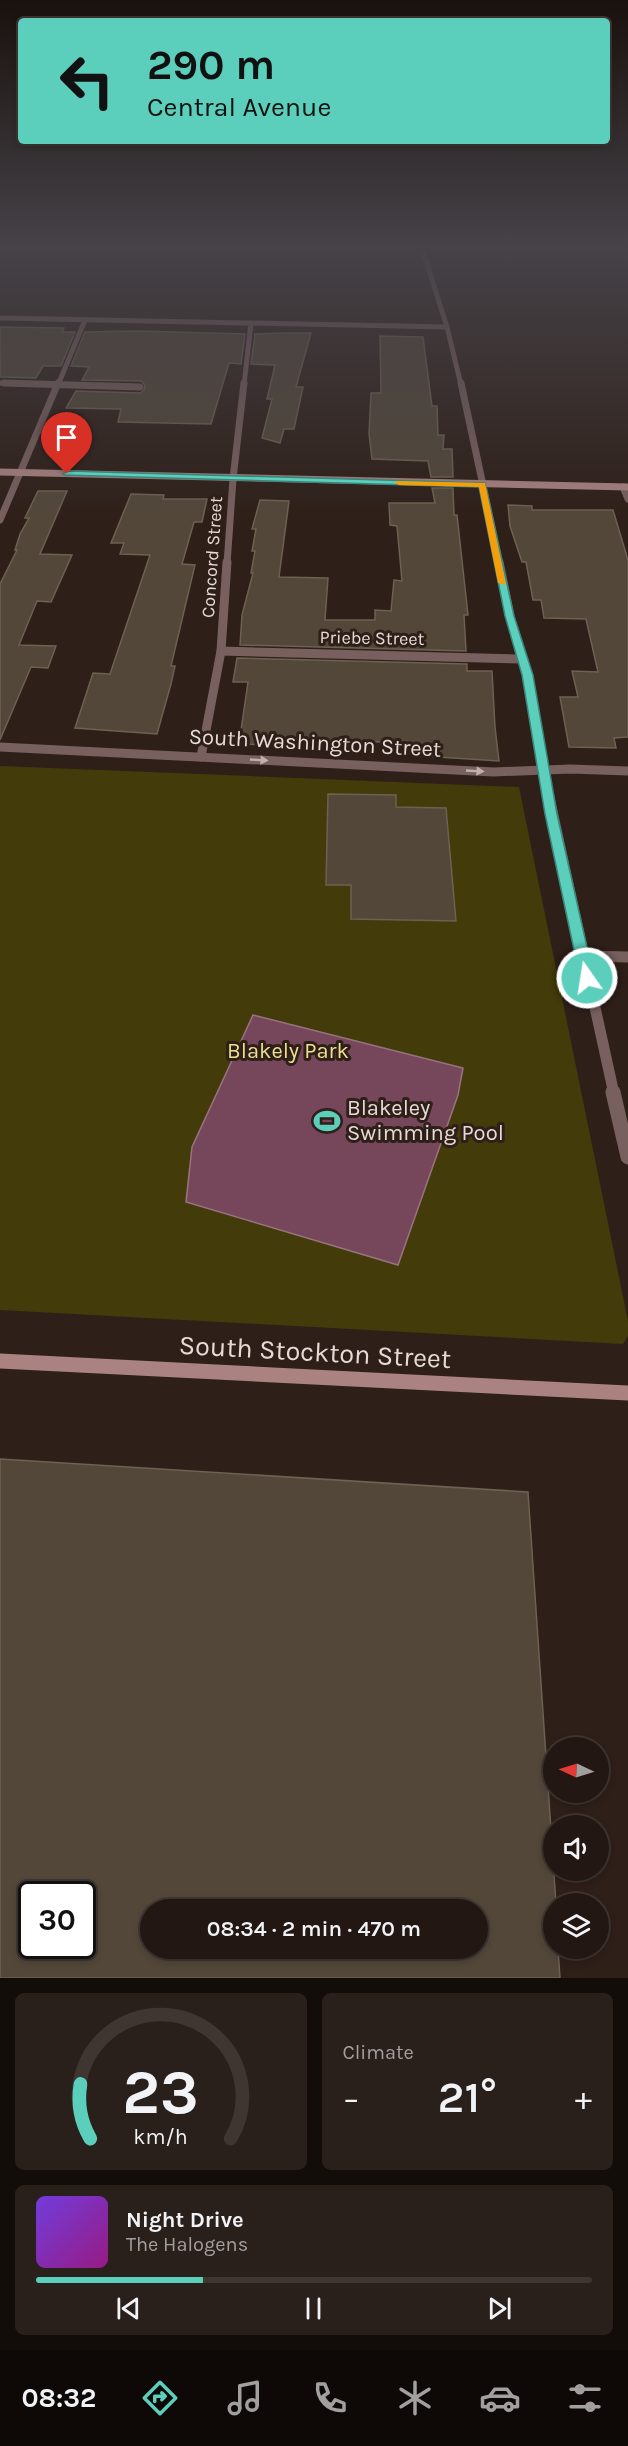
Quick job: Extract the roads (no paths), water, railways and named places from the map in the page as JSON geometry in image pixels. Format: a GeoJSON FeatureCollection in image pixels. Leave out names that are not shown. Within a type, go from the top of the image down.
{"type":"FeatureCollection","features":[{"type":"Feature","properties":{"kind":"street"},"geometry":{"type":"LineString","coordinates":[[0,519],[78,337]]}},
{"type":"Feature","properties":{"kind":"street","name":"Concord Street"},"geometry":{"type":"LineString","coordinates":[[201,757],[221,651],[233,479],[249,337]]}},
{"type":"Feature","properties":{"kind":"street"},"geometry":{"type":"LineString","coordinates":[[450,337],[476,446],[510,616],[528,675],[543,771],[628,1157]]}},
{"type":"Feature","properties":{"kind":"street"},"geometry":{"type":"LineString","coordinates":[[0,383],[140,387]]}},
{"type":"Feature","properties":{"kind":"street"},"geometry":{"type":"LineString","coordinates":[[0,472],[626,487],[628,499]]}},
{"type":"Feature","properties":{"kind":"street","name":"Priebe Street"},"geometry":{"type":"LineString","coordinates":[[221,651],[522,659]]}},
{"type":"Feature","properties":{"kind":"street","name":"South Washington Street"},"geometry":{"type":"LineString","coordinates":[[0,747],[494,772],[570,769],[628,771]]}},
{"type":"Feature","properties":{"kind":"street"},"geometry":{"type":"LineString","coordinates":[[582,956],[628,957]]}},
{"type":"Feature","properties":{"kind":"street","name":"South Stockton Street"},"geometry":{"type":"LineString","coordinates":[[0,1361],[628,1393]]}},
{"type":"Feature","properties":{"kind":"place","name":"Blakeley Swimming Pool"},"geometry":{"type":"Point","coordinates":[327,1121]}},
{"type":"Feature","properties":{"kind":"park label","name":"Blakely Park"},"geometry":{"type":"Point","coordinates":[288,1051]}}]}
